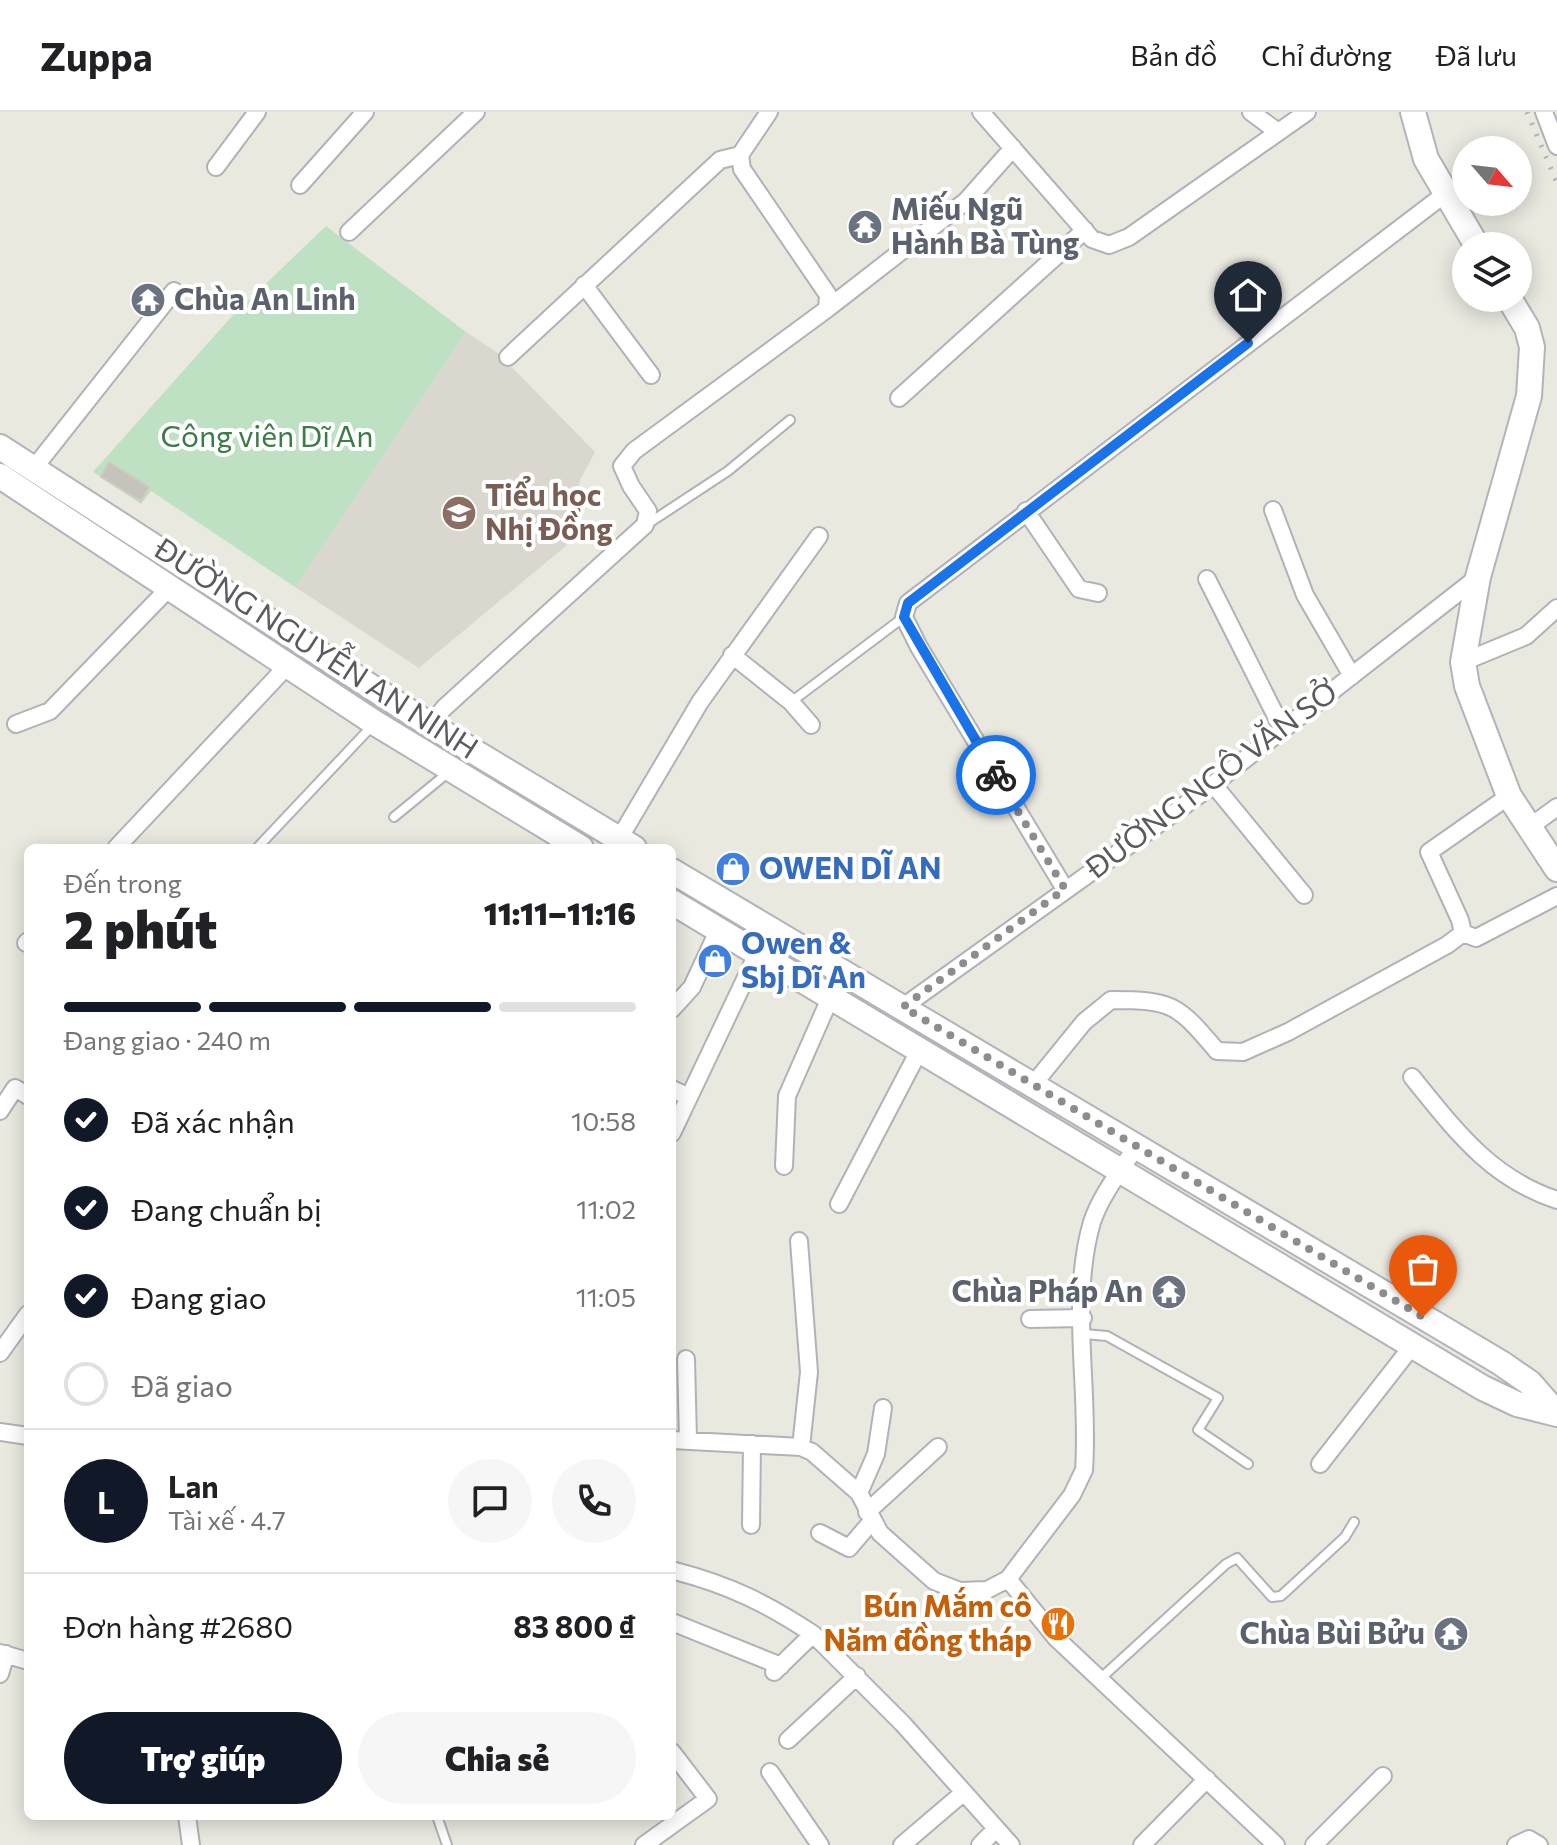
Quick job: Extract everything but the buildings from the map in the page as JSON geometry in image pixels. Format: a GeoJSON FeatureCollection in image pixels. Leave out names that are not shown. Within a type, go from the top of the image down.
{"type":"FeatureCollection","features":[{"type":"Feature","properties":{"kind":"main road"},"geometry":{"type":"LineString","coordinates":[[1413,112],[1415,130],[1445,194],[1468,232]]}},
{"type":"Feature","properties":{"kind":"main road"},"geometry":{"type":"LineString","coordinates":[[1517,312],[1527,328],[1533,369],[1529,396],[1478,577],[1463,662],[1467,686],[1509,796],[1557,869]]}},
{"type":"Feature","properties":{"kind":"main road","name":"ĐƯỜNG NGUYỄN AN NINH"},"geometry":{"type":"LineString","coordinates":[[0,447],[430,725],[626,844]]}},
{"type":"Feature","properties":{"kind":"main road"},"geometry":{"type":"LineString","coordinates":[[9,483],[34,468]]}},
{"type":"Feature","properties":{"kind":"main road","name":"ĐƯỜNG NGUYỄN AN NINH"},"geometry":{"type":"LineString","coordinates":[[9,483],[171,586],[375,723],[574,844]]}},
{"type":"Feature","properties":{"kind":"main road"},"geometry":{"type":"LineString","coordinates":[[415,748],[430,725]]}},
{"type":"Feature","properties":{"kind":"main road"},"geometry":{"type":"LineString","coordinates":[[676,873],[1501,1363],[1530,1383],[1556,1414]]}},
{"type":"Feature","properties":{"kind":"main road"},"geometry":{"type":"LineString","coordinates":[[676,904],[1503,1399],[1556,1414]]}},
{"type":"Feature","properties":{"kind":"main road"},"geometry":{"type":"LineString","coordinates":[[1556,1414],[1557,1394]]}},
{"type":"Feature","properties":{"kind":"street"},"geometry":{"type":"LineString","coordinates":[[216,167],[257,112]]}},
{"type":"Feature","properties":{"kind":"street"},"geometry":{"type":"LineString","coordinates":[[300,185],[365,112]]}},
{"type":"Feature","properties":{"kind":"street"},"geometry":{"type":"LineString","coordinates":[[349,232],[476,112]]}},
{"type":"Feature","properties":{"kind":"street"},"geometry":{"type":"LineString","coordinates":[[508,357],[720,160],[740,155],[769,112]]}},
{"type":"Feature","properties":{"kind":"street"},"geometry":{"type":"LineString","coordinates":[[981,112],[1092,239],[1109,245],[1129,237],[1307,112]]}},
{"type":"Feature","properties":{"kind":"street"},"geometry":{"type":"LineString","coordinates":[[1251,112],[1278,132]]}},
{"type":"Feature","properties":{"kind":"street"},"geometry":{"type":"LineString","coordinates":[[1544,112],[1557,146]]}},
{"type":"Feature","properties":{"kind":"street"},"geometry":{"type":"LineString","coordinates":[[430,725],[444,708],[645,525],[648,511],[622,466],[634,451],[827,309],[966,201],[1013,148]]}},
{"type":"Feature","properties":{"kind":"street"},"geometry":{"type":"LineString","coordinates":[[740,155],[742,169],[828,295],[827,309]]}},
{"type":"Feature","properties":{"kind":"street"},"geometry":{"type":"LineString","coordinates":[[1065,889],[927,661],[904,617],[908,603],[1445,194]]}},
{"type":"Feature","properties":{"kind":"street"},"geometry":{"type":"LineString","coordinates":[[899,398],[1085,230]]}},
{"type":"Feature","properties":{"kind":"street"},"geometry":{"type":"LineString","coordinates":[[584,285],[651,375]]}},
{"type":"Feature","properties":{"kind":"street"},"geometry":{"type":"LineString","coordinates":[[34,468],[174,291]]}},
{"type":"Feature","properties":{"kind":"street"},"geometry":{"type":"LineString","coordinates":[[1273,510],[1305,595],[1352,676]]}},
{"type":"Feature","properties":{"kind":"street"},"geometry":{"type":"LineString","coordinates":[[1026,511],[1079,589],[1098,593]]}},
{"type":"Feature","properties":{"kind":"street"},"geometry":{"type":"LineString","coordinates":[[626,844],[732,655],[819,536]]}},
{"type":"Feature","properties":{"kind":"street","name":"ĐƯỜNG NGÔ VĂN SỞ"},"geometry":{"type":"LineString","coordinates":[[903,1007],[1213,784],[1478,577]]}},
{"type":"Feature","properties":{"kind":"street"},"geometry":{"type":"LineString","coordinates":[[1207,579],[1283,730]]}},
{"type":"Feature","properties":{"kind":"street"},"geometry":{"type":"LineString","coordinates":[[16,724],[50,711],[171,586]]}},
{"type":"Feature","properties":{"kind":"street"},"geometry":{"type":"LineString","coordinates":[[1463,662],[1526,636],[1557,608]]}},
{"type":"Feature","properties":{"kind":"street"},"geometry":{"type":"LineString","coordinates":[[732,655],[791,702],[811,725]]}},
{"type":"Feature","properties":{"kind":"street"},"geometry":{"type":"LineString","coordinates":[[120,844],[289,664]]}},
{"type":"Feature","properties":{"kind":"street"},"geometry":{"type":"LineString","coordinates":[[1213,784],[1304,895]]}},
{"type":"Feature","properties":{"kind":"street"},"geometry":{"type":"LineString","coordinates":[[1463,933],[1429,852],[1509,796]]}},
{"type":"Feature","properties":{"kind":"street"},"geometry":{"type":"LineString","coordinates":[[1531,826],[1557,807]]}},
{"type":"Feature","properties":{"kind":"street"},"geometry":{"type":"LineString","coordinates":[[1463,933],[1476,938],[1557,896]]}},
{"type":"Feature","properties":{"kind":"street"},"geometry":{"type":"LineString","coordinates":[[676,1005],[692,987],[719,929]]}},
{"type":"Feature","properties":{"kind":"street"},"geometry":{"type":"LineString","coordinates":[[676,1125],[769,929]]}},
{"type":"Feature","properties":{"kind":"street"},"geometry":{"type":"LineString","coordinates":[[1032,1086],[1084,1022],[1111,1000],[1155,1000],[1183,1011],[1217,1051],[1243,1052],[1301,1025],[1463,933]]}},
{"type":"Feature","properties":{"kind":"street"},"geometry":{"type":"LineString","coordinates":[[784,1166],[787,1096],[831,996]]}},
{"type":"Feature","properties":{"kind":"street"},"geometry":{"type":"LineString","coordinates":[[839,1204],[920,1049]]}},
{"type":"Feature","properties":{"kind":"street"},"geometry":{"type":"LineString","coordinates":[[1412,1077],[1471,1150],[1534,1193],[1557,1200]]}},
{"type":"Feature","properties":{"kind":"street"},"geometry":{"type":"LineString","coordinates":[[0,1111],[24,1088]]}},
{"type":"Feature","properties":{"kind":"street"},"geometry":{"type":"LineString","coordinates":[[676,1091],[689,1097]]}},
{"type":"Feature","properties":{"kind":"street"},"geometry":{"type":"LineString","coordinates":[[686,1359],[680,1440],[801,1447],[812,1452],[859,1493],[880,1533],[934,1581],[960,1591],[987,1590],[1008,1579],[1072,1495],[1084,1470],[1083,1286],[1092,1222],[1136,1147]]}},
{"type":"Feature","properties":{"kind":"street"},"geometry":{"type":"LineString","coordinates":[[799,1241],[809,1372],[801,1447]]}},
{"type":"Feature","properties":{"kind":"street"},"geometry":{"type":"LineString","coordinates":[[1030,1319],[1083,1326]]}},
{"type":"Feature","properties":{"kind":"street"},"geometry":{"type":"LineString","coordinates":[[0,1353],[24,1320]]}},
{"type":"Feature","properties":{"kind":"street"},"geometry":{"type":"LineString","coordinates":[[1320,1464],[1413,1345]]}},
{"type":"Feature","properties":{"kind":"street"},"geometry":{"type":"LineString","coordinates":[[859,1493],[876,1454],[883,1408]]}},
{"type":"Feature","properties":{"kind":"street"},"geometry":{"type":"LineString","coordinates":[[0,1432],[24,1435]]}},
{"type":"Feature","properties":{"kind":"street"},"geometry":{"type":"LineString","coordinates":[[751,1525],[752,1444]]}},
{"type":"Feature","properties":{"kind":"street"},"geometry":{"type":"LineString","coordinates":[[820,1533],[849,1548],[869,1516],[938,1447]]}},
{"type":"Feature","properties":{"kind":"street"},"geometry":{"type":"LineString","coordinates":[[676,1571],[723,1583],[770,1605],[813,1634],[857,1676],[1011,1845]]}},
{"type":"Feature","properties":{"kind":"street"},"geometry":{"type":"LineString","coordinates":[[1008,1579],[1056,1638],[1276,1845]]}},
{"type":"Feature","properties":{"kind":"street"},"geometry":{"type":"LineString","coordinates":[[676,1624],[777,1669],[813,1634]]}},
{"type":"Feature","properties":{"kind":"street"},"geometry":{"type":"LineString","coordinates":[[0,1674],[3,1654],[24,1660]]}},
{"type":"Feature","properties":{"kind":"street"},"geometry":{"type":"LineString","coordinates":[[788,1740],[857,1676]]}},
{"type":"Feature","properties":{"kind":"street"},"geometry":{"type":"LineString","coordinates":[[644,1845],[708,1799],[676,1757]]}},
{"type":"Feature","properties":{"kind":"street"},"geometry":{"type":"LineString","coordinates":[[770,1772],[820,1845]]}},
{"type":"Feature","properties":{"kind":"street"},"geometry":{"type":"LineString","coordinates":[[1314,1845],[1383,1776]]}},
{"type":"Feature","properties":{"kind":"street"},"geometry":{"type":"LineString","coordinates":[[1142,1845],[1207,1779]]}},
{"type":"Feature","properties":{"kind":"street"},"geometry":{"type":"LineString","coordinates":[[902,1845],[963,1793]]}},
{"type":"Feature","properties":{"kind":"street"},"geometry":{"type":"LineString","coordinates":[[188,1820],[191,1845]]}},
{"type":"Feature","properties":{"kind":"street"},"geometry":{"type":"LineString","coordinates":[[980,1845],[995,1830]]}},
{"type":"Feature","properties":{"kind":"street"},"geometry":{"type":"LineString","coordinates":[[1516,1845],[1529,1839],[1539,1845]]}},
{"type":"Feature","properties":{"kind":"lane"},"geometry":{"type":"LineString","coordinates":[[645,525],[728,471],[790,420]]}},
{"type":"Feature","properties":{"kind":"lane"},"geometry":{"type":"LineString","coordinates":[[791,702],[904,617]]}},
{"type":"Feature","properties":{"kind":"lane"},"geometry":{"type":"LineString","coordinates":[[261,844],[375,723]]}},
{"type":"Feature","properties":{"kind":"lane"},"geometry":{"type":"LineString","coordinates":[[394,817],[451,770]]}},
{"type":"Feature","properties":{"kind":"lane"},"geometry":{"type":"LineString","coordinates":[[1083,1326],[1107,1336],[1218,1398],[1198,1430],[1248,1464]]}},
{"type":"Feature","properties":{"kind":"lane"},"geometry":{"type":"LineString","coordinates":[[1100,1680],[1226,1564],[1237,1558],[1272,1597],[1281,1596],[1345,1537],[1354,1522]]}},
{"type":"Feature","properties":{"kind":"lane"},"geometry":{"type":"LineString","coordinates":[[438,1820],[447,1845]]}},
{"type":"Feature","properties":{"kind":"shaded area","name":"Tiểu học Nhị Đồng"},"geometry":{"type":"Polygon","coordinates":[[[466,332],[498,353],[595,452],[580,480],[567,545],[419,668],[295,587],[466,332]]]}},
{"type":"Feature","properties":{"kind":"green space","name":"Công viên Dĩ An"},"geometry":{"type":"Polygon","coordinates":[[[326,226],[466,332],[295,587],[151,491],[141,504],[93,472],[233,315],[326,226]]]}},
{"type":"Feature","properties":{"kind":"railway"},"geometry":{"type":"LineString","coordinates":[[1527,112],[1557,183]]}},
{"type":"Feature","properties":{"kind":"way so far"},"geometry":{"type":"LineString","coordinates":[[996,775],[1065,889],[903,1007],[1423,1317]]}},
{"type":"Feature","properties":{"kind":"place","name":"Miếu Ngũ Hành Bà Tùng"},"geometry":{"type":"Point","coordinates":[865,227]}},
{"type":"Feature","properties":{"kind":"place","name":"Chùa An Linh"},"geometry":{"type":"Point","coordinates":[148,300]}},
{"type":"Feature","properties":{"kind":"place","name":"Tiểu học Nhị Đồng"},"geometry":{"type":"Point","coordinates":[459,513]}},
{"type":"Feature","properties":{"kind":"place","name":"OWEN DĨ AN"},"geometry":{"type":"Point","coordinates":[733,869]}},
{"type":"Feature","properties":{"kind":"place","name":"Owen & Sbj Dĩ An"},"geometry":{"type":"Point","coordinates":[715,961]}},
{"type":"Feature","properties":{"kind":"place","name":"Chùa Pháp An"},"geometry":{"type":"Point","coordinates":[1169,1292]}},
{"type":"Feature","properties":{"kind":"place","name":"Bún Mắm cô Năm đồng tháp"},"geometry":{"type":"Point","coordinates":[1058,1624]}},
{"type":"Feature","properties":{"kind":"place","name":"Chùa Bùi Bửu"},"geometry":{"type":"Point","coordinates":[1451,1634]}},
{"type":"Feature","properties":{"kind":"route"},"geometry":{"type":"LineString","coordinates":[[996,775],[919,647],[904,617],[908,603],[1248,343]]}}]}
